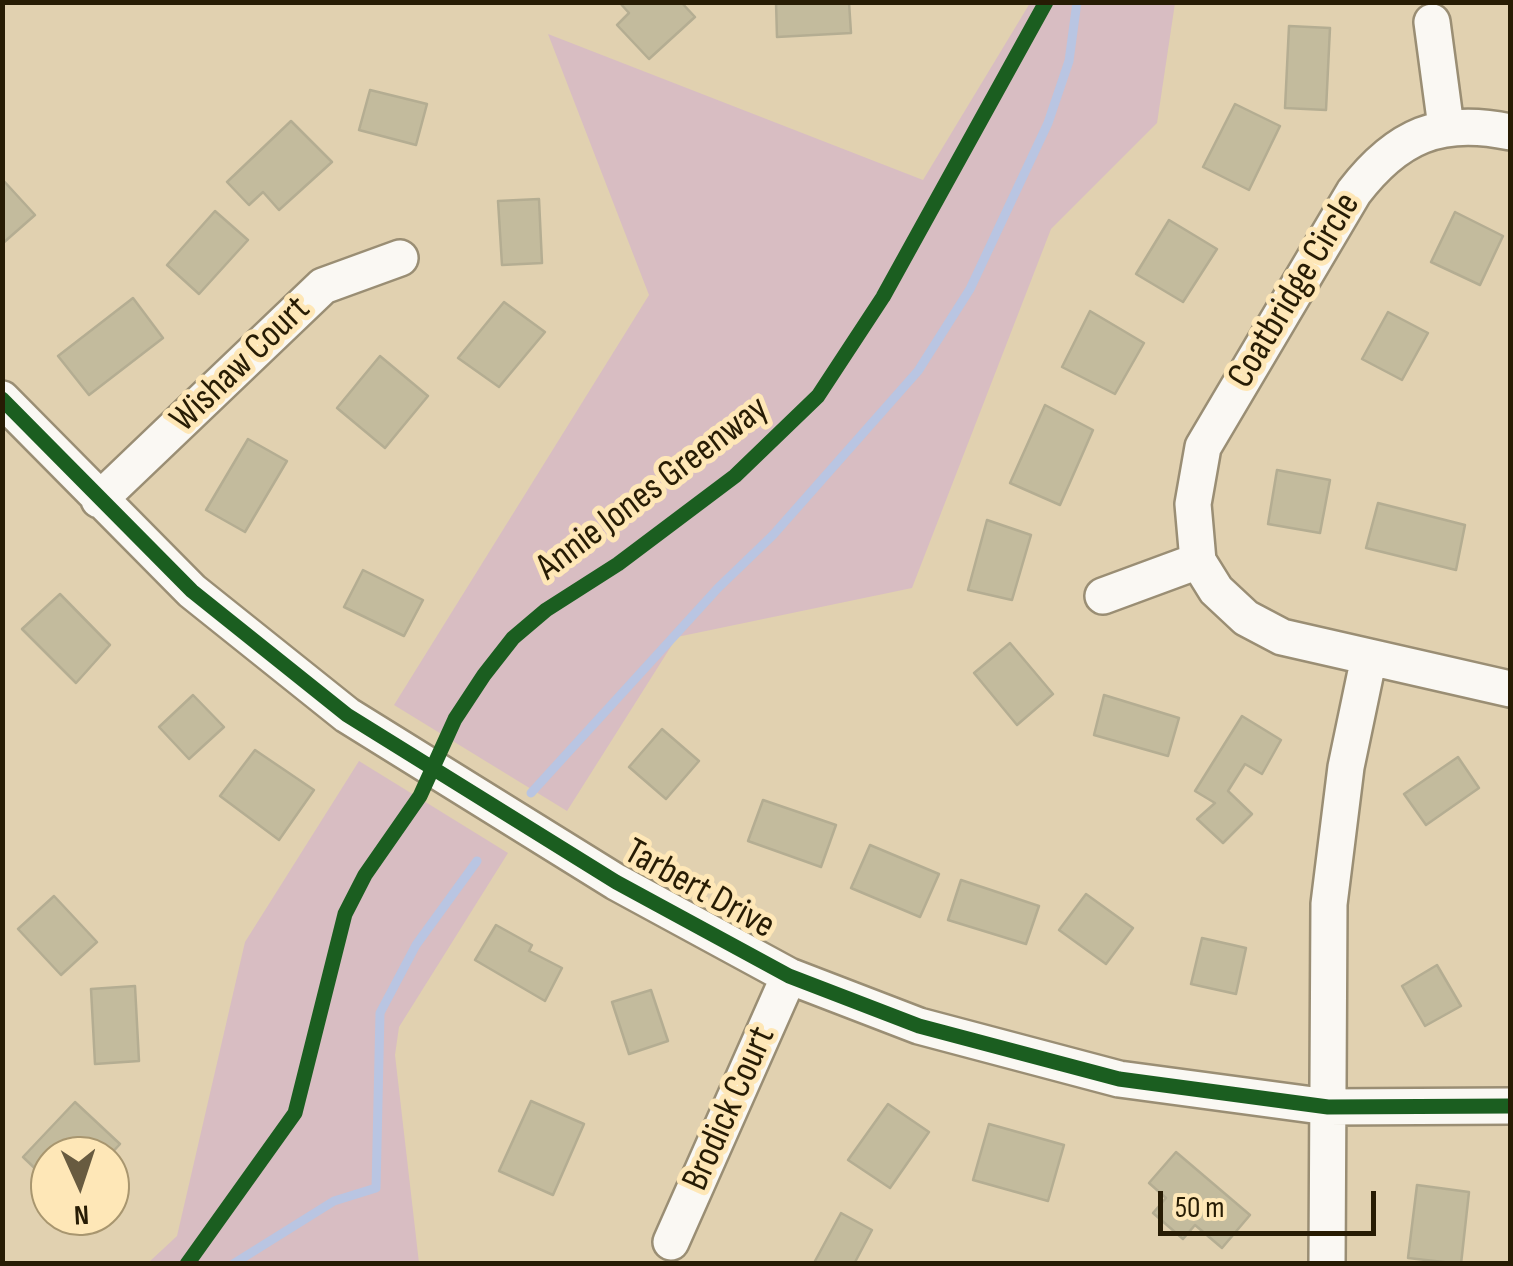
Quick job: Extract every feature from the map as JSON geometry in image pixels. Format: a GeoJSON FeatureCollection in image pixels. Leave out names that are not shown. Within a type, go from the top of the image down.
{"type":"FeatureCollection","features":[{"type":"Feature","properties":{"kind":"street"},"geometry":{"type":"LineString","coordinates":[[1432,22],[1446,127]]}},
{"type":"Feature","properties":{"kind":"street","name":"Coatbridge Circle"},"geometry":{"type":"LineString","coordinates":[[1198,561],[1193,504],[1203,448],[1354,192],[1377,162],[1405,142],[1446,127],[1510,132]]}},
{"type":"Feature","properties":{"kind":"street","name":"Wishaw Court"},"geometry":{"type":"LineString","coordinates":[[99,500],[323,286],[400,258]]}},
{"type":"Feature","properties":{"kind":"street","name":"Tarbert Drive"},"geometry":{"type":"LineString","coordinates":[[2,399],[192,590],[346,714],[616,882],[789,976],[919,1026],[1042,1061],[1195,1093],[1328,1108],[1510,1106]]}},
{"type":"Feature","properties":{"kind":"street"},"geometry":{"type":"LineString","coordinates":[[1103,596],[1198,561],[1216,590],[1246,618],[1282,636],[1510,689]]}},
{"type":"Feature","properties":{"kind":"street"},"geometry":{"type":"LineString","coordinates":[[1327,1264],[1329,904],[1346,767],[1369,657]]}},
{"type":"Feature","properties":{"kind":"street","name":"Brodick Court"},"geometry":{"type":"LineString","coordinates":[[671,1242],[789,976]]}},
{"type":"Feature","properties":{"kind":"shaded area"},"geometry":{"type":"Polygon","coordinates":[[[1030,3],[1175,3],[1157,123],[1051,229],[912,588],[677,637],[567,811],[394,705],[649,295],[548,34],[923,180],[1030,3]]]}},
{"type":"Feature","properties":{"kind":"shaded area"},"geometry":{"type":"Polygon","coordinates":[[[359,761],[508,853],[399,1027],[395,1055],[419,1263],[148,1263],[177,1236],[245,942],[359,761]]]}},
{"type":"Feature","properties":{"kind":"building"},"geometry":{"type":"Polygon","coordinates":[[[619,2],[681,2],[695,17],[649,59],[617,25],[629,13],[619,2]]]}},
{"type":"Feature","properties":{"kind":"building"},"geometry":{"type":"Polygon","coordinates":[[[776,2],[849,2],[851,33],[777,37],[776,2]]]}},
{"type":"Feature","properties":{"kind":"building"},"geometry":{"type":"Polygon","coordinates":[[[1289,26],[1330,28],[1326,110],[1285,108],[1289,26]]]}},
{"type":"Feature","properties":{"kind":"building"},"geometry":{"type":"Polygon","coordinates":[[[370,90],[427,104],[416,145],[359,130],[370,90]]]}},
{"type":"Feature","properties":{"kind":"building"},"geometry":{"type":"Polygon","coordinates":[[[1235,104],[1280,126],[1249,190],[1203,167],[1235,104]]]}},
{"type":"Feature","properties":{"kind":"building"},"geometry":{"type":"Polygon","coordinates":[[[291,121],[332,162],[279,210],[263,192],[249,205],[227,182],[291,121]]]}},
{"type":"Feature","properties":{"kind":"building"},"geometry":{"type":"Polygon","coordinates":[[[2,179],[35,215],[2,244],[2,179]]]}},
{"type":"Feature","properties":{"kind":"building"},"geometry":{"type":"Polygon","coordinates":[[[539,199],[542,263],[502,265],[498,201],[539,199]]]}},
{"type":"Feature","properties":{"kind":"building"},"geometry":{"type":"Polygon","coordinates":[[[215,211],[248,240],[199,294],[167,265],[215,211]]]}},
{"type":"Feature","properties":{"kind":"building"},"geometry":{"type":"Polygon","coordinates":[[[1455,212],[1503,236],[1480,285],[1431,262],[1455,212]]]}},
{"type":"Feature","properties":{"kind":"building"},"geometry":{"type":"Polygon","coordinates":[[[1169,220],[1217,249],[1183,302],[1136,274],[1169,220]]]}},
{"type":"Feature","properties":{"kind":"building"},"geometry":{"type":"Polygon","coordinates":[[[133,298],[163,338],[89,395],[58,356],[133,298]]]}},
{"type":"Feature","properties":{"kind":"building"},"geometry":{"type":"Polygon","coordinates":[[[504,302],[545,332],[499,387],[458,358],[504,302]]]}},
{"type":"Feature","properties":{"kind":"building"},"geometry":{"type":"Polygon","coordinates":[[[1090,311],[1144,343],[1115,394],[1062,367],[1090,311]]]}},
{"type":"Feature","properties":{"kind":"building"},"geometry":{"type":"Polygon","coordinates":[[[1388,312],[1428,333],[1402,380],[1362,359],[1388,312]]]}},
{"type":"Feature","properties":{"kind":"building"},"geometry":{"type":"Polygon","coordinates":[[[380,356],[428,396],[385,448],[337,408],[380,356]]]}},
{"type":"Feature","properties":{"kind":"building"},"geometry":{"type":"Polygon","coordinates":[[[1045,405],[1093,430],[1060,505],[1010,483],[1045,405]]]}},
{"type":"Feature","properties":{"kind":"building"},"geometry":{"type":"Polygon","coordinates":[[[248,439],[287,461],[245,532],[206,510],[248,439]]]}},
{"type":"Feature","properties":{"kind":"building"},"geometry":{"type":"Polygon","coordinates":[[[1277,470],[1330,480],[1320,533],[1268,524],[1277,470]]]}},
{"type":"Feature","properties":{"kind":"building"},"geometry":{"type":"Polygon","coordinates":[[[1378,503],[1465,525],[1456,570],[1366,548],[1378,503]]]}},
{"type":"Feature","properties":{"kind":"building"},"geometry":{"type":"Polygon","coordinates":[[[987,520],[1031,535],[1012,600],[968,590],[987,520]]]}},
{"type":"Feature","properties":{"kind":"building"},"geometry":{"type":"Polygon","coordinates":[[[363,570],[423,600],[404,636],[344,607],[363,570]]]}},
{"type":"Feature","properties":{"kind":"building"},"geometry":{"type":"Polygon","coordinates":[[[60,594],[110,645],[76,683],[22,629],[60,594]]]}},
{"type":"Feature","properties":{"kind":"building"},"geometry":{"type":"Polygon","coordinates":[[[1010,643],[1053,694],[1017,725],[974,673],[1010,643]]]}},
{"type":"Feature","properties":{"kind":"building"},"geometry":{"type":"Polygon","coordinates":[[[193,695],[224,727],[189,759],[159,727],[193,695]]]}},
{"type":"Feature","properties":{"kind":"building"},"geometry":{"type":"Polygon","coordinates":[[[1104,695],[1179,718],[1168,756],[1094,735],[1104,695]]]}},
{"type":"Feature","properties":{"kind":"building"},"geometry":{"type":"Polygon","coordinates":[[[1242,716],[1281,740],[1262,774],[1245,764],[1228,791],[1252,814],[1223,843],[1197,819],[1215,803],[1195,791],[1242,716]]]}},
{"type":"Feature","properties":{"kind":"building"},"geometry":{"type":"Polygon","coordinates":[[[662,729],[699,761],[666,799],[629,767],[662,729]]]}},
{"type":"Feature","properties":{"kind":"building"},"geometry":{"type":"Polygon","coordinates":[[[255,750],[314,790],[279,840],[220,796],[255,750]]]}},
{"type":"Feature","properties":{"kind":"building"},"geometry":{"type":"Polygon","coordinates":[[[1458,757],[1479,788],[1426,825],[1404,794],[1458,757]]]}},
{"type":"Feature","properties":{"kind":"building"},"geometry":{"type":"Polygon","coordinates":[[[763,800],[836,825],[821,867],[748,841],[763,800]]]}},
{"type":"Feature","properties":{"kind":"building"},"geometry":{"type":"Polygon","coordinates":[[[870,845],[939,874],[920,917],[851,888],[870,845]]]}},
{"type":"Feature","properties":{"kind":"building"},"geometry":{"type":"Polygon","coordinates":[[[961,880],[1039,906],[1026,944],[948,920],[961,880]]]}},
{"type":"Feature","properties":{"kind":"building"},"geometry":{"type":"Polygon","coordinates":[[[1086,894],[1133,928],[1106,964],[1059,930],[1086,894]]]}},
{"type":"Feature","properties":{"kind":"building"},"geometry":{"type":"Polygon","coordinates":[[[54,896],[97,942],[61,975],[18,929],[54,896]]]}},
{"type":"Feature","properties":{"kind":"building"},"geometry":{"type":"Polygon","coordinates":[[[496,925],[532,945],[529,951],[562,968],[545,1001],[475,960],[496,925]]]}},
{"type":"Feature","properties":{"kind":"building"},"geometry":{"type":"Polygon","coordinates":[[[1202,938],[1246,948],[1236,994],[1191,984],[1202,938]]]}},
{"type":"Feature","properties":{"kind":"building"},"geometry":{"type":"Polygon","coordinates":[[[1437,965],[1461,1006],[1425,1026],[1402,986],[1437,965]]]}},
{"type":"Feature","properties":{"kind":"building"},"geometry":{"type":"Polygon","coordinates":[[[135,986],[139,1061],[95,1064],[91,989],[135,986]]]}},
{"type":"Feature","properties":{"kind":"building"},"geometry":{"type":"Polygon","coordinates":[[[651,990],[668,1041],[629,1054],[612,1002],[651,990]]]}},
{"type":"Feature","properties":{"kind":"building"},"geometry":{"type":"Polygon","coordinates":[[[531,1101],[584,1124],[553,1195],[499,1171],[531,1101]]]}},
{"type":"Feature","properties":{"kind":"building"},"geometry":{"type":"Polygon","coordinates":[[[75,1102],[111,1136],[43,1136],[75,1102]]]}},
{"type":"Feature","properties":{"kind":"building"},"geometry":{"type":"Polygon","coordinates":[[[888,1104],[929,1132],[890,1188],[848,1160],[888,1104]]]}},
{"type":"Feature","properties":{"kind":"building"},"geometry":{"type":"Polygon","coordinates":[[[989,1124],[1064,1145],[1048,1201],[973,1180],[989,1124]]]}},
{"type":"Feature","properties":{"kind":"building"},"geometry":{"type":"Polygon","coordinates":[[[1176,1152],[1250,1215],[1222,1248],[1195,1225],[1183,1239],[1153,1213],[1166,1198],[1149,1183],[1176,1152]]]}},
{"type":"Feature","properties":{"kind":"building"},"geometry":{"type":"Polygon","coordinates":[[[1417,1185],[1469,1192],[1461,1264],[1408,1258],[1417,1185]]]}},
{"type":"Feature","properties":{"kind":"building"},"geometry":{"type":"Polygon","coordinates":[[[841,1213],[872,1230],[854,1264],[820,1264],[815,1261],[841,1213]]]}},
{"type":"Feature","properties":{"kind":"waterway"},"geometry":{"type":"LineString","coordinates":[[531,793],[718,588],[773,535],[918,371],[970,289],[1048,123],[1069,61],[1077,2]]}},
{"type":"Feature","properties":{"kind":"waterway"},"geometry":{"type":"LineString","coordinates":[[233,1264],[334,1201],[376,1188],[380,1013],[416,945],[477,861]]}},
{"type":"Feature","properties":{"kind":"cycle path","name":"Annie Jones Greenway"},"geometry":{"type":"LineString","coordinates":[[187,1264],[295,1113],[345,914],[365,875],[420,796],[455,719],[484,675],[513,638],[546,610],[618,564],[735,476],[818,396],[883,297],[1046,2]]}},
{"type":"Feature","properties":{"kind":"cycle path"},"geometry":{"type":"LineString","coordinates":[[2,399],[192,591],[347,715],[616,882],[789,976],[919,1026],[1119,1079],[1328,1107],[1510,1106]]}}]}
